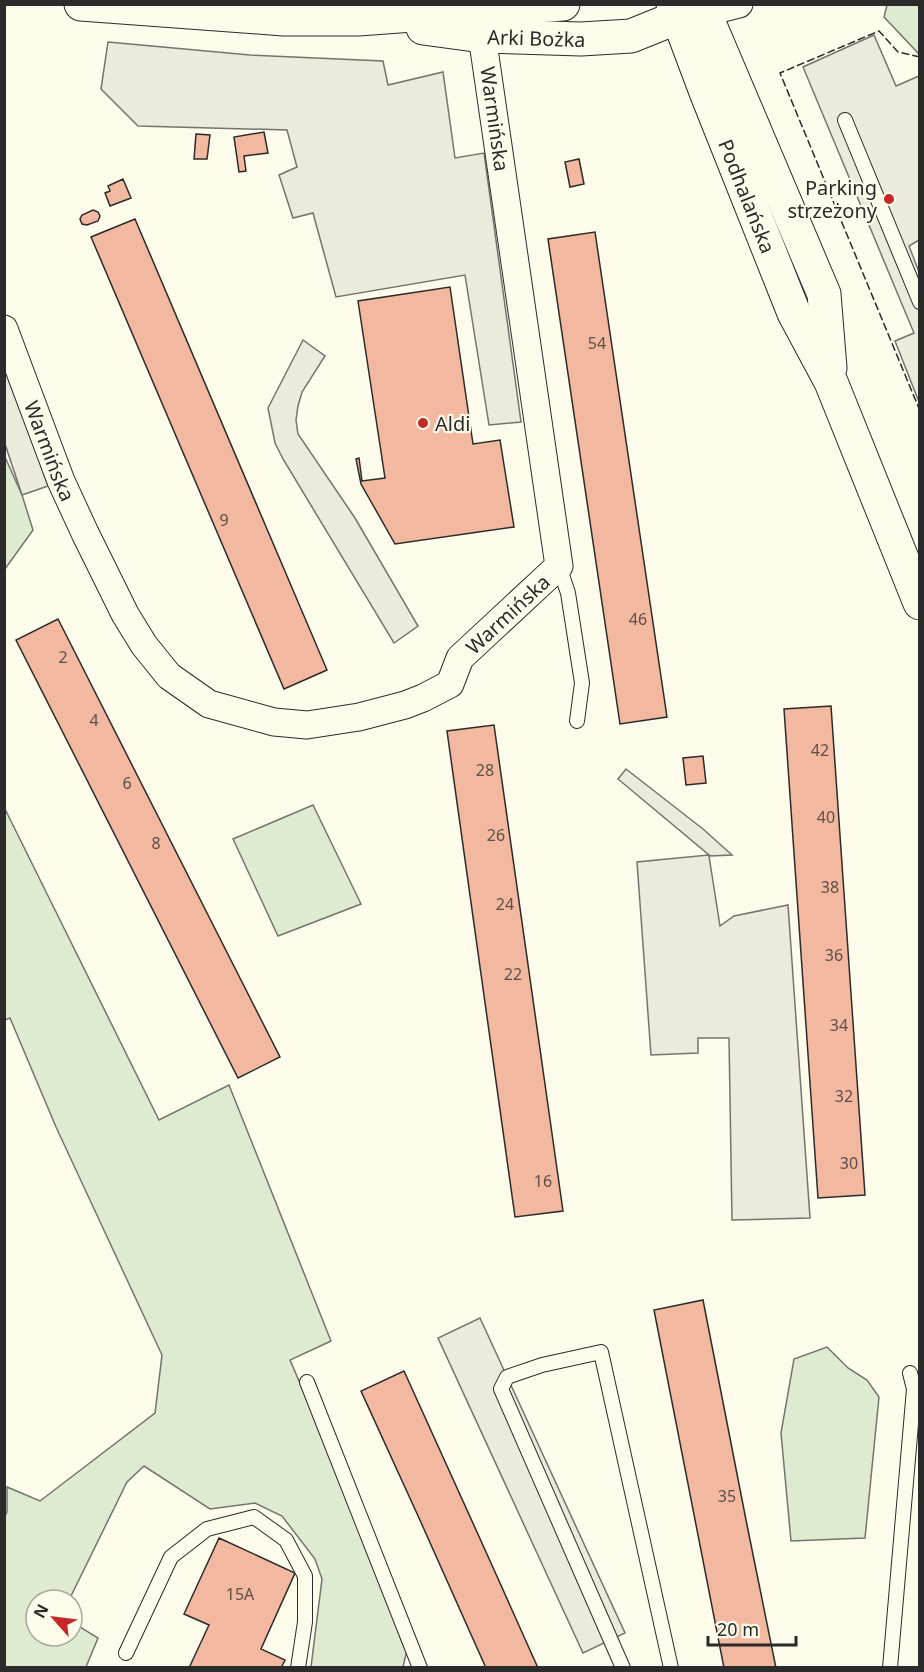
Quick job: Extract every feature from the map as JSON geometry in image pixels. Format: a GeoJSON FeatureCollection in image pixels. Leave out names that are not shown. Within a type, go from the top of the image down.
{"type":"FeatureCollection","features":[{"type":"Feature","properties":{"kind":"street","name":"Arki Bożka"},"geometry":{"type":"LineString","coordinates":[[81,4],[272,18],[475,23],[581,39],[631,36],[689,10]]}},
{"type":"Feature","properties":{"kind":"street","name":"Arki Bożka"},"geometry":{"type":"LineString","coordinates":[[475,23],[563,4]]}},
{"type":"Feature","properties":{"kind":"street"},"geometry":{"type":"LineString","coordinates":[[646,4],[689,10],[739,4]]}},
{"type":"Feature","properties":{"kind":"street","name":"Podhalańska"},"geometry":{"type":"LineString","coordinates":[[689,10],[824,294],[831,382],[920,603]]}},
{"type":"Feature","properties":{"kind":"street","name":"Warmińska"},"geometry":{"type":"LineString","coordinates":[[4,329],[61,481],[125,614],[144,645],[169,676],[209,704],[274,722],[307,725],[359,717],[423,698],[450,684],[460,658],[559,566],[475,23]]}},
{"type":"Feature","properties":{"kind":"lane"},"geometry":{"type":"LineString","coordinates":[[845,120],[920,302]]}},
{"type":"Feature","properties":{"kind":"lane"},"geometry":{"type":"LineString","coordinates":[[559,566],[568,593],[582,683],[577,721]]}},
{"type":"Feature","properties":{"kind":"lane"},"geometry":{"type":"LineString","coordinates":[[622,1668],[501,1389],[507,1377],[542,1365],[601,1352],[670,1668]]}},
{"type":"Feature","properties":{"kind":"lane"},"geometry":{"type":"LineString","coordinates":[[890,1668],[914,1389],[910,1374]]}},
{"type":"Feature","properties":{"kind":"lane"},"geometry":{"type":"LineString","coordinates":[[306,1382],[420,1668]]}},
{"type":"Feature","properties":{"kind":"lane"},"geometry":{"type":"LineString","coordinates":[[126,1653],[171,1557],[207,1529],[254,1517],[286,1540],[305,1576],[305,1622],[298,1668]]}},
{"type":"Feature","properties":{"kind":"green space"},"geometry":{"type":"Polygon","coordinates":[[[887,5],[919,5],[919,54],[884,17],[887,5]]]}},
{"type":"Feature","properties":{"kind":"green space"},"geometry":{"type":"Polygon","coordinates":[[[5,457],[22,495],[33,530],[5,569],[5,457]]]}},
{"type":"Feature","properties":{"kind":"green space"},"geometry":{"type":"Polygon","coordinates":[[[313,805],[361,904],[278,936],[233,839],[313,805]]]}},
{"type":"Feature","properties":{"kind":"green space"},"geometry":{"type":"Polygon","coordinates":[[[5,809],[159,1120],[229,1085],[331,1341],[290,1360],[410,1637],[403,1667],[311,1667],[322,1579],[315,1559],[282,1516],[255,1503],[210,1509],[144,1466],[127,1482],[75,1588],[24,1588],[24,1648],[84,1648],[84,1629],[98,1638],[86,1667],[5,1667],[4,1518],[7,1512],[7,1487],[40,1501],[155,1413],[162,1355],[56,1127],[10,1018],[5,1020],[5,809]]]}},
{"type":"Feature","properties":{"kind":"green space"},"geometry":{"type":"Polygon","coordinates":[[[827,1347],[848,1368],[867,1380],[879,1397],[865,1538],[791,1541],[781,1433],[794,1359],[827,1347]]]}},
{"type":"Feature","properties":{"kind":"shaded area","name":"Parking strzeżony"},"geometry":{"type":"Polygon","coordinates":[[[874,35],[896,86],[919,76],[919,240],[909,246],[919,272],[919,402],[895,341],[914,333],[803,67],[874,35]]]}},
{"type":"Feature","properties":{"kind":"shaded area"},"geometry":{"type":"Polygon","coordinates":[[[108,42],[250,55],[383,61],[388,85],[443,72],[455,158],[484,153],[521,422],[489,425],[465,275],[336,297],[313,213],[293,218],[279,175],[297,167],[287,130],[138,126],[101,89],[108,42]]]}},
{"type":"Feature","properties":{"kind":"shaded area"},"geometry":{"type":"Polygon","coordinates":[[[303,340],[325,356],[302,392],[296,420],[298,434],[355,518],[418,626],[394,643],[275,443],[268,408],[303,340]]]}},
{"type":"Feature","properties":{"kind":"shaded area"},"geometry":{"type":"Polygon","coordinates":[[[4,361],[48,486],[22,495],[5,444],[4,361]]]}},
{"type":"Feature","properties":{"kind":"shaded area"},"geometry":{"type":"Polygon","coordinates":[[[626,769],[703,829],[732,855],[709,856],[720,926],[734,916],[788,905],[810,1218],[732,1220],[729,1038],[698,1038],[698,1053],[651,1055],[637,862],[709,855],[618,779],[626,769]]]}},
{"type":"Feature","properties":{"kind":"shaded area"},"geometry":{"type":"Polygon","coordinates":[[[480,1318],[625,1633],[583,1653],[438,1338],[480,1318]]]}},
{"type":"Feature","properties":{"kind":"building"},"geometry":{"type":"Polygon","coordinates":[[[264,132],[268,153],[244,156],[246,171],[239,172],[234,137],[264,132]]]}},
{"type":"Feature","properties":{"kind":"building"},"geometry":{"type":"Polygon","coordinates":[[[196,134],[210,135],[207,159],[194,159],[196,134]]]}},
{"type":"Feature","properties":{"kind":"building"},"geometry":{"type":"Polygon","coordinates":[[[579,159],[584,184],[570,187],[565,162],[579,159]]]}},
{"type":"Feature","properties":{"kind":"building"},"geometry":{"type":"Polygon","coordinates":[[[123,179],[131,198],[110,206],[105,193],[110,191],[108,186],[123,179]]]}},
{"type":"Feature","properties":{"kind":"building"},"geometry":{"type":"Polygon","coordinates":[[[93,210],[100,216],[98,221],[87,225],[82,224],[80,219],[82,215],[93,210]]]}},
{"type":"Feature","properties":{"kind":"building"},"geometry":{"type":"Polygon","coordinates":[[[135,219],[327,670],[284,689],[91,237],[135,219]]]}},
{"type":"Feature","properties":{"kind":"building"},"geometry":{"type":"Polygon","coordinates":[[[595,232],[667,717],[620,724],[548,239],[595,232]]]}},
{"type":"Feature","properties":{"kind":"building","name":"Aldi"},"geometry":{"type":"Polygon","coordinates":[[[450,287],[473,444],[500,440],[514,527],[395,544],[361,484],[356,459],[359,458],[362,481],[385,478],[358,301],[450,287]]]}},
{"type":"Feature","properties":{"kind":"building"},"geometry":{"type":"Polygon","coordinates":[[[58,619],[280,1057],[238,1078],[16,640],[58,619]]]}},
{"type":"Feature","properties":{"kind":"building"},"geometry":{"type":"Polygon","coordinates":[[[831,706],[865,1195],[818,1198],[784,709],[831,706]]]}},
{"type":"Feature","properties":{"kind":"building"},"geometry":{"type":"Polygon","coordinates":[[[494,725],[563,1211],[515,1217],[447,731],[494,725]]]}},
{"type":"Feature","properties":{"kind":"building"},"geometry":{"type":"Polygon","coordinates":[[[703,756],[706,783],[686,785],[683,758],[703,756]]]}},
{"type":"Feature","properties":{"kind":"building"},"geometry":{"type":"Polygon","coordinates":[[[703,1300],[776,1668],[724,1668],[654,1310],[703,1300]]]}},
{"type":"Feature","properties":{"kind":"building"},"geometry":{"type":"Polygon","coordinates":[[[404,1371],[538,1668],[486,1668],[361,1391],[404,1371]]]}},
{"type":"Feature","properties":{"kind":"building"},"geometry":{"type":"Polygon","coordinates":[[[219,1538],[295,1573],[261,1649],[285,1660],[281,1668],[189,1668],[209,1625],[184,1614],[219,1538]]]}},
{"type":"Feature","properties":{"kind":"fence"},"geometry":{"type":"LineString","coordinates":[[920,57],[898,52],[879,31],[780,73],[920,411]]}},
{"type":"Feature","properties":{"kind":"place","name":"Parking strzeżony"},"geometry":{"type":"Point","coordinates":[889,199]}},
{"type":"Feature","properties":{"kind":"place","name":"Aldi"},"geometry":{"type":"Point","coordinates":[423,423]}}]}
